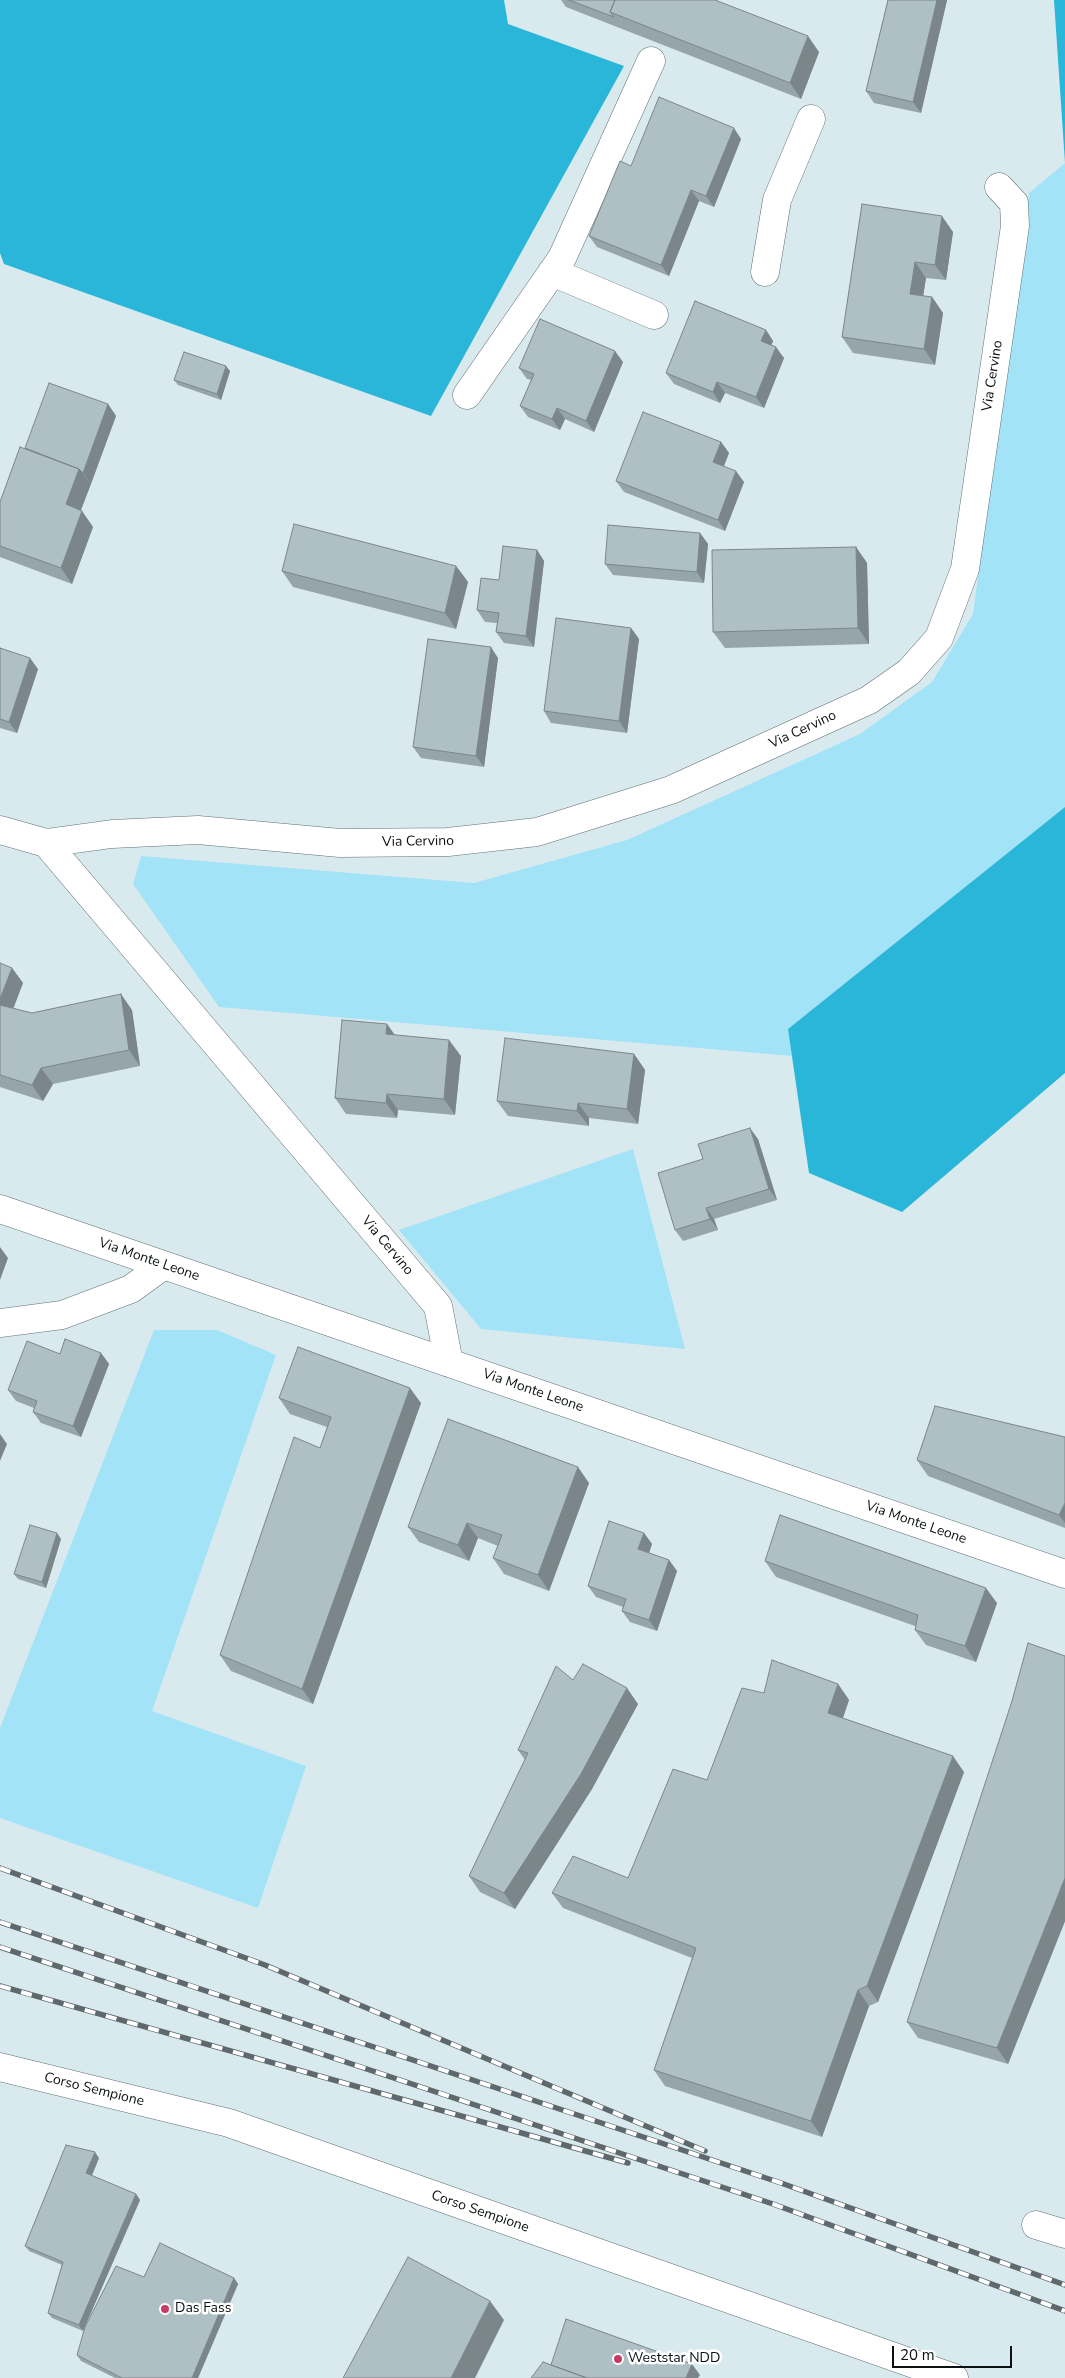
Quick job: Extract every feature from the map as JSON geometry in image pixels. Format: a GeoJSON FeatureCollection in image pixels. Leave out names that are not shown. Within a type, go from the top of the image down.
{"type":"FeatureCollection","features":[{"type":"Feature","properties":{"kind":"street"},"geometry":{"type":"LineString","coordinates":[[467,396],[562,258],[651,61]]}},
{"type":"Feature","properties":{"kind":"street"},"geometry":{"type":"LineString","coordinates":[[765,272],[777,200],[811,119]]}},
{"type":"Feature","properties":{"kind":"street","name":"Via Cervino"},"geometry":{"type":"LineString","coordinates":[[46,843],[112,834],[198,830],[340,843],[448,842],[537,832],[671,790],[869,700],[909,672],[939,638],[965,569],[1015,226],[1014,203],[999,187]]}},
{"type":"Feature","properties":{"kind":"street"},"geometry":{"type":"LineString","coordinates":[[552,272],[654,315]]}},
{"type":"Feature","properties":{"kind":"street"},"geometry":{"type":"LineString","coordinates":[[0,830],[46,843]]}},
{"type":"Feature","properties":{"kind":"street","name":"Via Cervino"},"geometry":{"type":"LineString","coordinates":[[46,843],[438,1306],[449,1363]]}},
{"type":"Feature","properties":{"kind":"street","name":"Via Monte Leone"},"geometry":{"type":"LineString","coordinates":[[0,1209],[1065,1574]]}},
{"type":"Feature","properties":{"kind":"street"},"geometry":{"type":"LineString","coordinates":[[0,1323],[62,1315],[131,1289],[164,1265]]}},
{"type":"Feature","properties":{"kind":"street","name":"Corso Sempione"},"geometry":{"type":"LineString","coordinates":[[0,2067],[229,2123],[954,2378]]}},
{"type":"Feature","properties":{"kind":"street"},"geometry":{"type":"LineString","coordinates":[[1036,2225],[1065,2234]]}},
{"type":"Feature","properties":{"kind":"shaded area"},"geometry":{"type":"Polygon","coordinates":[[[0,0],[504,0],[508,24],[624,66],[431,416],[4,264],[0,253],[0,0]]]}},
{"type":"Feature","properties":{"kind":"shaded area"},"geometry":{"type":"Polygon","coordinates":[[[1054,0],[1065,0],[1065,163],[1054,0]]]}},
{"type":"Feature","properties":{"kind":"shaded area"},"geometry":{"type":"Polygon","coordinates":[[[1065,163],[1065,807],[788,1029],[792,1056],[219,1007],[133,884],[141,856],[474,883],[627,840],[860,734],[932,682],[973,614],[1029,193],[1065,163]]]}},
{"type":"Feature","properties":{"kind":"shaded area"},"geometry":{"type":"Polygon","coordinates":[[[1065,807],[1065,1073],[902,1212],[809,1173],[788,1029],[1065,807]]]}},
{"type":"Feature","properties":{"kind":"shaded area"},"geometry":{"type":"Polygon","coordinates":[[[633,1149],[685,1349],[481,1329],[399,1230],[633,1149]]]}},
{"type":"Feature","properties":{"kind":"shaded area"},"geometry":{"type":"Polygon","coordinates":[[[154,1330],[217,1330],[276,1355],[152,1711],[306,1766],[258,1908],[0,1818],[0,1728],[154,1330]]]}},
{"type":"Feature","properties":{"kind":"building"},"geometry":{"type":"Polygon","coordinates":[[[569,0],[615,0],[610,12],[614,17],[569,0]]]}},
{"type":"Feature","properties":{"kind":"building"},"geometry":{"type":"Polygon","coordinates":[[[615,0],[715,0],[808,36],[790,83],[610,12],[615,0]]]}},
{"type":"Feature","properties":{"kind":"building"},"geometry":{"type":"Polygon","coordinates":[[[888,0],[937,0],[913,102],[866,91],[888,0]]]}},
{"type":"Feature","properties":{"kind":"building"},"geometry":{"type":"Polygon","coordinates":[[[659,97],[734,128],[706,196],[691,190],[661,265],[589,236],[620,161],[631,166],[659,97]]]}},
{"type":"Feature","properties":{"kind":"building"},"geometry":{"type":"Polygon","coordinates":[[[862,204],[942,216],[935,265],[915,262],[910,294],[932,297],[924,349],[842,337],[862,204]]]}},
{"type":"Feature","properties":{"kind":"building"},"geometry":{"type":"Polygon","coordinates":[[[695,301],[766,330],[761,341],[776,347],[756,397],[717,382],[713,392],[666,373],[695,301]]]}},
{"type":"Feature","properties":{"kind":"building"},"geometry":{"type":"Polygon","coordinates":[[[540,319],[615,351],[586,421],[557,408],[552,419],[520,406],[534,374],[519,368],[540,319]]]}},
{"type":"Feature","properties":{"kind":"building"},"geometry":{"type":"Polygon","coordinates":[[[184,352],[226,366],[217,394],[174,380],[184,352]]]}},
{"type":"Feature","properties":{"kind":"building"},"geometry":{"type":"Polygon","coordinates":[[[49,383],[108,404],[83,473],[79,469],[25,448],[49,383]]]}},
{"type":"Feature","properties":{"kind":"building"},"geometry":{"type":"Polygon","coordinates":[[[643,412],[721,442],[713,462],[736,471],[718,520],[616,481],[643,412]]]}},
{"type":"Feature","properties":{"kind":"building"},"geometry":{"type":"Polygon","coordinates":[[[20,447],[79,469],[66,504],[82,511],[61,568],[0,546],[0,502],[20,447]]]}},
{"type":"Feature","properties":{"kind":"building"},"geometry":{"type":"Polygon","coordinates":[[[294,524],[456,566],[445,613],[282,571],[294,524]]]}},
{"type":"Feature","properties":{"kind":"building"},"geometry":{"type":"Polygon","coordinates":[[[608,525],[700,533],[697,572],[605,564],[608,525]]]}},
{"type":"Feature","properties":{"kind":"building"},"geometry":{"type":"Polygon","coordinates":[[[503,546],[537,550],[526,636],[496,632],[499,613],[477,610],[481,578],[499,580],[503,546]]]}},
{"type":"Feature","properties":{"kind":"building"},"geometry":{"type":"Polygon","coordinates":[[[856,547],[858,628],[713,632],[712,550],[856,547]]]}},
{"type":"Feature","properties":{"kind":"building"},"geometry":{"type":"Polygon","coordinates":[[[556,618],[631,628],[619,721],[544,711],[556,618]]]}},
{"type":"Feature","properties":{"kind":"building"},"geometry":{"type":"Polygon","coordinates":[[[428,639],[491,647],[476,756],[413,747],[428,639]]]}},
{"type":"Feature","properties":{"kind":"building"},"geometry":{"type":"Polygon","coordinates":[[[0,648],[30,658],[9,722],[0,719],[0,648]]]}},
{"type":"Feature","properties":{"kind":"building"},"geometry":{"type":"Polygon","coordinates":[[[0,963],[12,968],[0,999],[0,963]]]}},
{"type":"Feature","properties":{"kind":"building"},"geometry":{"type":"Polygon","coordinates":[[[121,994],[129,1050],[41,1068],[32,1085],[0,1075],[0,1005],[32,1013],[121,994]]]}},
{"type":"Feature","properties":{"kind":"building"},"geometry":{"type":"Polygon","coordinates":[[[342,1020],[387,1024],[386,1034],[449,1040],[444,1099],[387,1094],[386,1103],[335,1098],[342,1020]]]}},
{"type":"Feature","properties":{"kind":"building"},"geometry":{"type":"Polygon","coordinates":[[[505,1038],[634,1054],[627,1109],[578,1103],[577,1111],[497,1101],[505,1038]]]}},
{"type":"Feature","properties":{"kind":"building"},"geometry":{"type":"Polygon","coordinates":[[[750,1128],[769,1189],[706,1208],[710,1219],[675,1230],[658,1173],[703,1159],[698,1144],[750,1128]]]}},
{"type":"Feature","properties":{"kind":"building"},"geometry":{"type":"Polygon","coordinates":[[[65,1339],[101,1353],[73,1426],[33,1412],[37,1401],[8,1390],[27,1341],[60,1354],[65,1339]]]}},
{"type":"Feature","properties":{"kind":"building"},"geometry":{"type":"Polygon","coordinates":[[[298,1347],[410,1388],[302,1689],[220,1655],[294,1437],[320,1448],[331,1417],[279,1398],[298,1347]]]}},
{"type":"Feature","properties":{"kind":"building"},"geometry":{"type":"Polygon","coordinates":[[[935,1406],[1065,1437],[1065,1503],[1059,1515],[917,1460],[935,1406]]]}},
{"type":"Feature","properties":{"kind":"building"},"geometry":{"type":"Polygon","coordinates":[[[448,1419],[578,1467],[538,1575],[493,1558],[502,1535],[467,1523],[458,1545],[408,1527],[448,1419]]]}},
{"type":"Feature","properties":{"kind":"building"},"geometry":{"type":"Polygon","coordinates":[[[780,1515],[986,1588],[965,1646],[915,1630],[918,1615],[765,1561],[780,1515]]]}},
{"type":"Feature","properties":{"kind":"building"},"geometry":{"type":"Polygon","coordinates":[[[609,1521],[644,1533],[638,1549],[669,1560],[649,1620],[622,1611],[626,1599],[588,1586],[609,1521]]]}},
{"type":"Feature","properties":{"kind":"building"},"geometry":{"type":"Polygon","coordinates":[[[30,1525],[57,1533],[42,1582],[14,1574],[30,1525]]]}},
{"type":"Feature","properties":{"kind":"building"},"geometry":{"type":"Polygon","coordinates":[[[1028,1643],[1065,1656],[1065,1878],[997,2048],[907,2022],[1012,1701],[1028,1643]]]}},
{"type":"Feature","properties":{"kind":"building"},"geometry":{"type":"Polygon","coordinates":[[[772,1660],[838,1684],[828,1713],[953,1756],[867,1986],[858,1990],[811,2121],[654,2070],[696,1948],[552,1893],[573,1856],[628,1878],[673,1769],[707,1780],[742,1688],[764,1693],[772,1660]]]}},
{"type":"Feature","properties":{"kind":"building"},"geometry":{"type":"Polygon","coordinates":[[[583,1664],[627,1688],[581,1774],[504,1893],[469,1876],[528,1753],[518,1750],[556,1666],[573,1680],[583,1664]]]}},
{"type":"Feature","properties":{"kind":"building"},"geometry":{"type":"Polygon","coordinates":[[[66,2145],[95,2152],[86,2173],[136,2194],[79,2325],[48,2313],[63,2262],[25,2246],[66,2145]]]}},
{"type":"Feature","properties":{"kind":"building","name":"Das Fass"},"geometry":{"type":"Polygon","coordinates":[[[160,2243],[234,2278],[192,2378],[122,2378],[77,2355],[85,2327],[116,2266],[144,2277],[160,2243]]]}},
{"type":"Feature","properties":{"kind":"building"},"geometry":{"type":"Polygon","coordinates":[[[408,2257],[490,2301],[451,2378],[343,2378],[408,2257]]]}},
{"type":"Feature","properties":{"kind":"building"},"geometry":{"type":"Polygon","coordinates":[[[566,2319],[692,2364],[686,2378],[587,2378],[551,2365],[566,2319]]]}},
{"type":"Feature","properties":{"kind":"building"},"geometry":{"type":"Polygon","coordinates":[[[543,2362],[587,2378],[531,2378],[543,2362]]]}},
{"type":"Feature","properties":{"kind":"railway"},"geometry":{"type":"LineString","coordinates":[[0,1868],[265,1965],[705,2151]]}},
{"type":"Feature","properties":{"kind":"railway"},"geometry":{"type":"LineString","coordinates":[[0,1922],[781,2183],[1065,2285]]}},
{"type":"Feature","properties":{"kind":"railway"},"geometry":{"type":"LineString","coordinates":[[0,1947],[773,2204],[1065,2311]]}},
{"type":"Feature","properties":{"kind":"railway"},"geometry":{"type":"LineString","coordinates":[[0,1986],[628,2163]]}},
{"type":"Feature","properties":{"kind":"place","name":"Das Fass"},"geometry":{"type":"Point","coordinates":[165,2309]}},
{"type":"Feature","properties":{"kind":"place","name":"Weststar NDD"},"geometry":{"type":"Point","coordinates":[618,2359]}}]}
